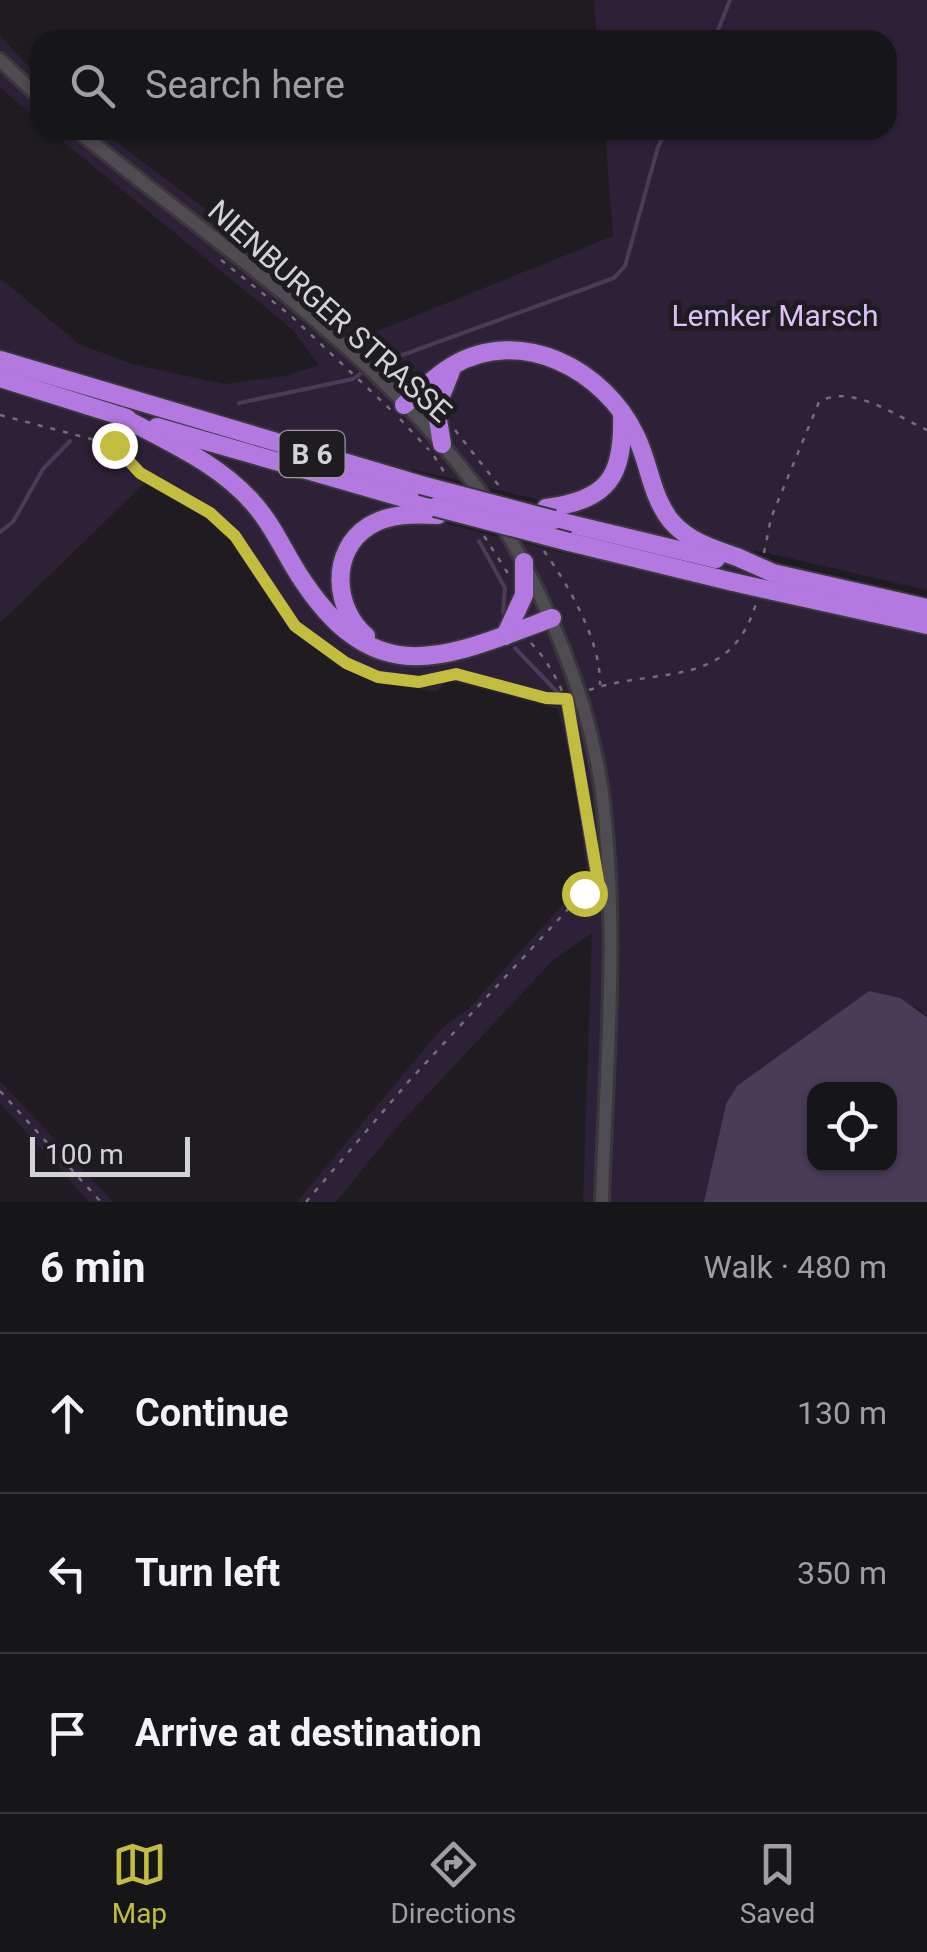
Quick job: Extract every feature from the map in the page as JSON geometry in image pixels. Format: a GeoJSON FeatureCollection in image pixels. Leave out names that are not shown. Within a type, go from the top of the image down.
{"type":"FeatureCollection","features":[{"type":"Feature","properties":{"kind":"highway"},"geometry":{"type":"LineString","coordinates":[[404,405],[453,366],[484,353],[520,350],[578,368],[603,389],[622,413],[637,438],[661,506],[673,523],[735,568],[768,564],[927,608]]}},
{"type":"Feature","properties":{"kind":"highway","name":"B 6"},"geometry":{"type":"LineString","coordinates":[[0,360],[421,485],[550,514],[927,625]]}},
{"type":"Feature","properties":{"kind":"highway"},"geometry":{"type":"LineString","coordinates":[[442,444],[436,408],[453,366]]}},
{"type":"Feature","properties":{"kind":"highway","name":"B 6"},"geometry":{"type":"LineString","coordinates":[[0,378],[481,526],[735,568]]}},
{"type":"Feature","properties":{"kind":"highway"},"geometry":{"type":"LineString","coordinates":[[550,514],[577,504],[606,486],[621,454],[622,413]]}},
{"type":"Feature","properties":{"kind":"highway"},"geometry":{"type":"LineString","coordinates":[[120,416],[190,454],[238,488],[268,522],[326,612],[355,640],[381,650],[438,658],[552,618]]}},
{"type":"Feature","properties":{"kind":"highway"},"geometry":{"type":"LineString","coordinates":[[381,650],[354,626],[340,593],[340,572],[349,549],[365,528],[380,521],[438,511]]}},
{"type":"Feature","properties":{"kind":"highway"},"geometry":{"type":"LineString","coordinates":[[505,637],[524,595],[524,562]]}},
{"type":"Feature","properties":{"kind":"street"},"geometry":{"type":"LineString","coordinates":[[0,60],[30,88]]}},
{"type":"Feature","properties":{"kind":"street","name":"NIENBURGER STRASSE"},"geometry":{"type":"LineString","coordinates":[[90,140],[275,287],[362,373],[404,405],[442,444],[496,514],[552,618],[602,791],[609,885],[602,1202]]}},
{"type":"Feature","properties":{"kind":"path"},"geometry":{"type":"LineString","coordinates":[[218,258],[362,373],[430,450],[450,488]]}},
{"type":"Feature","properties":{"kind":"path"},"geometry":{"type":"LineString","coordinates":[[768,564],[771,518],[819,402],[842,394],[927,430]]}},
{"type":"Feature","properties":{"kind":"path"},"geometry":{"type":"LineString","coordinates":[[0,415],[114,445],[140,473],[210,513],[235,536],[295,626],[346,663],[378,677],[419,682],[456,674],[546,698],[573,696],[711,664],[745,635],[758,599]]}},
{"type":"Feature","properties":{"kind":"path"},"geometry":{"type":"LineString","coordinates":[[481,526],[501,556],[512,583]]}},
{"type":"Feature","properties":{"kind":"path"},"geometry":{"type":"LineString","coordinates":[[523,629],[573,696],[594,840]]}},
{"type":"Feature","properties":{"kind":"path"},"geometry":{"type":"LineString","coordinates":[[306,1202],[584,893],[599,886],[599,899]]}},
{"type":"Feature","properties":{"kind":"path"},"geometry":{"type":"LineString","coordinates":[[0,1091],[101,1202]]}},
{"type":"Feature","properties":{"kind":"green space","name":"Lemker Marsch"},"geometry":{"type":"Polygon","coordinates":[[[594,0],[927,0],[927,590],[754,550],[749,588],[927,635],[927,1017],[920,1009],[869,991],[726,1104],[704,1202],[583,1202],[592,933],[553,960],[397,1127],[336,1202],[297,1202],[442,1028],[468,1009],[587,878],[577,784],[558,709],[448,680],[436,692],[385,681],[320,650],[295,629],[222,526],[200,508],[148,480],[0,623],[0,278],[79,344],[132,364],[224,384],[286,376],[319,365],[293,330],[61,140],[113,140],[372,333],[613,236],[606,140],[897,140],[897,30],[596,30],[594,0]],[[411,469],[447,524],[579,557],[540,500],[411,469]]]}},
{"type":"Feature","properties":{"kind":"green space"},"geometry":{"type":"Polygon","coordinates":[[[0,36],[30,68],[30,113],[0,87],[0,36]]]}},
{"type":"Feature","properties":{"kind":"green space"},"geometry":{"type":"Polygon","coordinates":[[[0,1081],[113,1202],[89,1202],[0,1103],[0,1081]]]}},
{"type":"Feature","properties":{"kind":"shaded area"},"geometry":{"type":"Polygon","coordinates":[[[869,991],[900,998],[927,1017],[927,1202],[704,1202],[726,1104],[737,1086],[869,991]]]}},
{"type":"Feature","properties":{"kind":"waterway"},"geometry":{"type":"LineString","coordinates":[[718,30],[730,0]]}},
{"type":"Feature","properties":{"kind":"waterway"},"geometry":{"type":"LineString","coordinates":[[372,366],[614,278],[625,266],[662,140]]}},
{"type":"Feature","properties":{"kind":"waterway"},"geometry":{"type":"LineString","coordinates":[[239,403],[353,379],[364,371]]}},
{"type":"Feature","properties":{"kind":"waterway"},"geometry":{"type":"LineString","coordinates":[[0,532],[13,522],[43,469],[70,441]]}},
{"type":"Feature","properties":{"kind":"waterway"},"geometry":{"type":"LineString","coordinates":[[479,541],[505,588],[503,613]]}},
{"type":"Feature","properties":{"kind":"waterway"},"geometry":{"type":"LineString","coordinates":[[515,648],[560,695]]}},
{"type":"Feature","properties":{"kind":"waterway"},"geometry":{"type":"LineString","coordinates":[[563,705],[592,875]]}},
{"type":"Feature","properties":{"kind":"route"},"geometry":{"type":"LineString","coordinates":[[114,445],[140,473],[210,513],[235,536],[295,626],[320,648],[346,663],[378,677],[419,682],[456,674],[546,698],[567,699],[598,858],[599,886],[584,893]]}}]}
